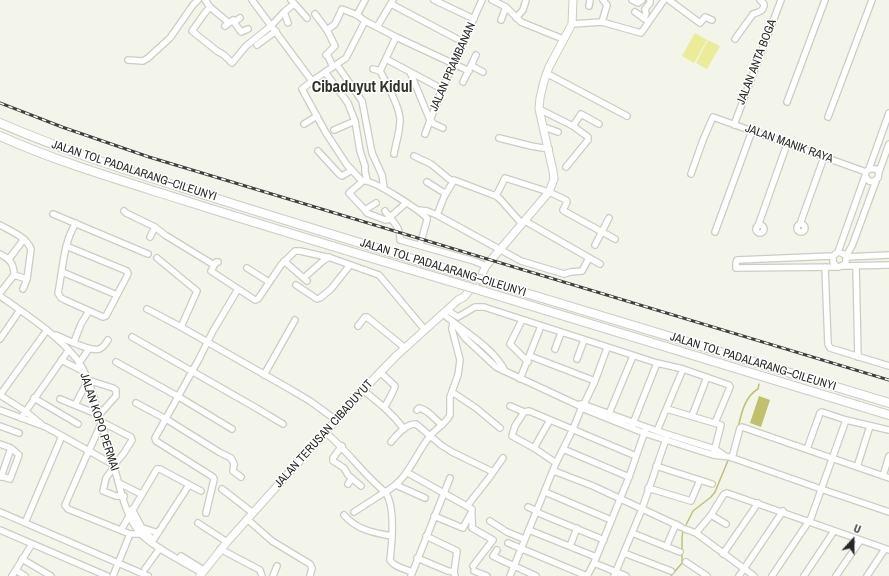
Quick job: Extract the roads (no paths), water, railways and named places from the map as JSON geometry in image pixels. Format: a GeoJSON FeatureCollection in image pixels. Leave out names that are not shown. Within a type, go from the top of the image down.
{"type":"FeatureCollection","features":[{"type":"Feature","properties":{"kind":"highway","name":"JALAN TOL PADALARANG–CILEUNYI"},"geometry":{"type":"LineString","coordinates":[[0,123],[112,166],[304,226],[889,403]]}},
{"type":"Feature","properties":{"kind":"highway","name":"JALAN TOL PADALARANG–CILEUNYI"},"geometry":{"type":"LineString","coordinates":[[0,136],[58,159],[113,178],[302,238],[476,289],[889,415]]}},
{"type":"Feature","properties":{"kind":"main road"},"geometry":{"type":"LineString","coordinates":[[549,192],[554,176],[540,109],[540,94],[546,73],[572,24],[572,0]]}},
{"type":"Feature","properties":{"kind":"main road","name":"JALAN TERUSAN CIBADUYUT"},"geometry":{"type":"LineString","coordinates":[[202,573],[220,549],[363,390],[405,348],[458,300],[460,295],[477,274],[484,268],[549,192]]}},
{"type":"Feature","properties":{"kind":"street"},"geometry":{"type":"LineString","coordinates":[[128,60],[143,61],[148,58],[170,38],[198,0]]}},
{"type":"Feature","properties":{"kind":"street"},"geometry":{"type":"LineString","coordinates":[[205,0],[210,7],[229,24],[241,32],[248,29]]}},
{"type":"Feature","properties":{"kind":"street"},"geometry":{"type":"LineString","coordinates":[[252,0],[312,81]]}},
{"type":"Feature","properties":{"kind":"street"},"geometry":{"type":"LineString","coordinates":[[357,15],[364,0]]}},
{"type":"Feature","properties":{"kind":"street"},"geometry":{"type":"LineString","coordinates":[[434,0],[474,19]]}},
{"type":"Feature","properties":{"kind":"street","name":"JALAN PRAMBANAN"},"geometry":{"type":"LineString","coordinates":[[425,134],[442,89],[482,0]]}},
{"type":"Feature","properties":{"kind":"street"},"geometry":{"type":"LineString","coordinates":[[492,0],[506,8],[521,22],[564,40]]}},
{"type":"Feature","properties":{"kind":"street"},"geometry":{"type":"LineString","coordinates":[[516,18],[523,10],[526,0]]}},
{"type":"Feature","properties":{"kind":"street"},"geometry":{"type":"LineString","coordinates":[[602,22],[607,5],[603,0]]}},
{"type":"Feature","properties":{"kind":"street"},"geometry":{"type":"LineString","coordinates":[[632,0],[638,3],[642,0]]}},
{"type":"Feature","properties":{"kind":"street"},"geometry":{"type":"LineString","coordinates":[[572,24],[602,22],[640,33],[642,32],[646,20],[645,9],[650,3],[650,0]]}},
{"type":"Feature","properties":{"kind":"street"},"geometry":{"type":"LineString","coordinates":[[646,20],[664,0]]}},
{"type":"Feature","properties":{"kind":"street"},"geometry":{"type":"LineString","coordinates":[[669,0],[700,23],[705,17],[712,20]]}},
{"type":"Feature","properties":{"kind":"street"},"geometry":{"type":"LineString","coordinates":[[735,40],[753,14],[760,12],[764,8],[764,4],[760,0]]}},
{"type":"Feature","properties":{"kind":"street","name":"JALAN ANTA BOGA"},"geometry":{"type":"LineString","coordinates":[[734,125],[781,0]]}},
{"type":"Feature","properties":{"kind":"street"},"geometry":{"type":"LineString","coordinates":[[787,102],[825,0]]}},
{"type":"Feature","properties":{"kind":"street"},"geometry":{"type":"LineString","coordinates":[[828,117],[872,0]]}},
{"type":"Feature","properties":{"kind":"street"},"geometry":{"type":"LineString","coordinates":[[210,7],[192,31],[217,52],[224,55],[232,63],[246,46],[270,26],[293,2],[307,18]]}},
{"type":"Feature","properties":{"kind":"street"},"geometry":{"type":"LineString","coordinates":[[377,27],[392,2],[463,42]]}},
{"type":"Feature","properties":{"kind":"street"},"geometry":{"type":"LineString","coordinates":[[501,20],[506,8]]}},
{"type":"Feature","properties":{"kind":"street"},"geometry":{"type":"LineString","coordinates":[[327,30],[336,24],[342,9],[357,15],[365,21],[396,37],[454,65],[483,72]]}},
{"type":"Feature","properties":{"kind":"street"},"geometry":{"type":"LineString","coordinates":[[284,12],[288,22]]}},
{"type":"Feature","properties":{"kind":"street"},"geometry":{"type":"LineString","coordinates":[[635,12],[646,20]]}},
{"type":"Feature","properties":{"kind":"street"},"geometry":{"type":"LineString","coordinates":[[315,14],[327,30],[335,46],[326,55],[362,102],[372,153],[382,175],[384,188]]}},
{"type":"Feature","properties":{"kind":"street"},"geometry":{"type":"LineString","coordinates":[[229,24],[240,18]]}},
{"type":"Feature","properties":{"kind":"street"},"geometry":{"type":"LineString","coordinates":[[365,21],[346,58],[302,89],[325,132],[352,170],[365,181],[384,188],[425,216],[427,220],[420,245]]}},
{"type":"Feature","properties":{"kind":"street"},"geometry":{"type":"LineString","coordinates":[[257,45],[276,31]]}},
{"type":"Feature","properties":{"kind":"street"},"geometry":{"type":"LineString","coordinates":[[380,71],[396,37]]}},
{"type":"Feature","properties":{"kind":"street"},"geometry":{"type":"LineString","coordinates":[[464,82],[476,56]]}},
{"type":"Feature","properties":{"kind":"street"},"geometry":{"type":"LineString","coordinates":[[386,59],[442,89]]}},
{"type":"Feature","properties":{"kind":"street"},"geometry":{"type":"LineString","coordinates":[[373,69],[380,71],[400,114],[394,154]]}},
{"type":"Feature","properties":{"kind":"street"},"geometry":{"type":"LineString","coordinates":[[326,72],[348,103],[355,121],[360,151],[365,166],[365,181]]}},
{"type":"Feature","properties":{"kind":"street"},"geometry":{"type":"LineString","coordinates":[[410,72],[430,120],[434,124],[443,128]]}},
{"type":"Feature","properties":{"kind":"street"},"geometry":{"type":"LineString","coordinates":[[546,73],[627,116]]}},
{"type":"Feature","properties":{"kind":"street"},"geometry":{"type":"LineString","coordinates":[[540,109],[573,126],[587,136],[588,140],[566,167]]}},
{"type":"Feature","properties":{"kind":"street"},"geometry":{"type":"LineString","coordinates":[[573,126],[581,114],[599,124]]}},
{"type":"Feature","properties":{"kind":"street"},"geometry":{"type":"LineString","coordinates":[[839,266],[833,262],[889,114]]}},
{"type":"Feature","properties":{"kind":"street"},"geometry":{"type":"LineString","coordinates":[[304,124],[317,116]]}},
{"type":"Feature","properties":{"kind":"street","name":"JALAN MANIK RAYA"},"geometry":{"type":"LineString","coordinates":[[691,174],[713,117],[867,172]]}},
{"type":"Feature","properties":{"kind":"street"},"geometry":{"type":"LineString","coordinates":[[334,130],[355,121]]}},
{"type":"Feature","properties":{"kind":"street"},"geometry":{"type":"LineString","coordinates":[[544,127],[558,132]]}},
{"type":"Feature","properties":{"kind":"street"},"geometry":{"type":"LineString","coordinates":[[715,232],[752,131]]}},
{"type":"Feature","properties":{"kind":"street"},"geometry":{"type":"LineString","coordinates":[[499,138],[531,146],[549,148]]}},
{"type":"Feature","properties":{"kind":"street"},"geometry":{"type":"LineString","coordinates":[[758,226],[787,144]]}},
{"type":"Feature","properties":{"kind":"street"},"geometry":{"type":"LineString","coordinates":[[839,266],[846,261],[846,257],[852,246],[878,178],[889,144]]}},
{"type":"Feature","properties":{"kind":"street"},"geometry":{"type":"LineString","coordinates":[[318,151],[340,175],[342,176],[352,170]]}},
{"type":"Feature","properties":{"kind":"street"},"geometry":{"type":"LineString","coordinates":[[414,156],[431,164],[453,181],[457,181],[496,196],[523,223],[600,264]]}},
{"type":"Feature","properties":{"kind":"street"},"geometry":{"type":"LineString","coordinates":[[800,224],[824,157]]}},
{"type":"Feature","properties":{"kind":"street"},"geometry":{"type":"LineString","coordinates":[[867,172],[876,169],[879,172]]}},
{"type":"Feature","properties":{"kind":"street"},"geometry":{"type":"LineString","coordinates":[[867,172],[869,181],[876,181]]}},
{"type":"Feature","properties":{"kind":"street"},"geometry":{"type":"LineString","coordinates":[[496,196],[504,178],[549,192],[566,200],[567,202],[563,210],[564,211],[601,233],[615,239]]}},
{"type":"Feature","properties":{"kind":"street"},"geometry":{"type":"LineString","coordinates":[[365,181],[349,193],[367,213],[385,220],[390,218],[406,203]]}},
{"type":"Feature","properties":{"kind":"street"},"geometry":{"type":"LineString","coordinates":[[437,215],[453,181]]}},
{"type":"Feature","properties":{"kind":"street"},"geometry":{"type":"LineString","coordinates":[[427,182],[446,194]]}},
{"type":"Feature","properties":{"kind":"street"},"geometry":{"type":"LineString","coordinates":[[365,210],[376,203]]}},
{"type":"Feature","properties":{"kind":"street"},"geometry":{"type":"LineString","coordinates":[[416,210],[427,211],[437,215],[521,261],[564,274],[582,270],[589,258]]}},
{"type":"Feature","properties":{"kind":"street"},"geometry":{"type":"LineString","coordinates":[[124,211],[155,227],[165,235],[216,263],[211,271],[256,300],[284,261],[297,250],[328,257],[379,275],[425,330]]}},
{"type":"Feature","properties":{"kind":"street"},"geometry":{"type":"LineString","coordinates":[[385,211],[395,222],[400,232],[400,240],[474,261],[484,268]]}},
{"type":"Feature","properties":{"kind":"street"},"geometry":{"type":"LineString","coordinates":[[54,214],[148,254]]}},
{"type":"Feature","properties":{"kind":"street"},"geometry":{"type":"LineString","coordinates":[[594,245],[609,218]]}},
{"type":"Feature","properties":{"kind":"street"},"geometry":{"type":"LineString","coordinates":[[66,246],[127,271],[128,274],[105,317],[65,300],[59,295],[58,292],[66,246],[76,223]]}},
{"type":"Feature","properties":{"kind":"street"},"geometry":{"type":"LineString","coordinates":[[0,224],[24,239],[29,245],[31,252],[27,279],[23,289]]}},
{"type":"Feature","properties":{"kind":"street"},"geometry":{"type":"LineString","coordinates":[[150,237],[155,227]]}},
{"type":"Feature","properties":{"kind":"street"},"geometry":{"type":"LineString","coordinates":[[8,259],[24,239]]}},
{"type":"Feature","properties":{"kind":"street"},"geometry":{"type":"LineString","coordinates":[[889,255],[846,257],[841,253],[737,260],[736,268],[889,265]]}},
{"type":"Feature","properties":{"kind":"street"},"geometry":{"type":"LineString","coordinates":[[0,254],[8,259],[13,265],[14,275],[0,294]]}},
{"type":"Feature","properties":{"kind":"street"},"geometry":{"type":"LineString","coordinates":[[284,261],[307,278],[328,257]]}},
{"type":"Feature","properties":{"kind":"street"},"geometry":{"type":"LineString","coordinates":[[157,258],[197,291],[181,327]]}},
{"type":"Feature","properties":{"kind":"street"},"geometry":{"type":"LineString","coordinates":[[296,285],[317,298],[320,298],[331,289],[350,265]]}},
{"type":"Feature","properties":{"kind":"street"},"geometry":{"type":"LineString","coordinates":[[856,266],[858,357]]}},
{"type":"Feature","properties":{"kind":"street"},"geometry":{"type":"LineString","coordinates":[[825,267],[828,344],[830,348],[889,366]]}},
{"type":"Feature","properties":{"kind":"street"},"geometry":{"type":"LineString","coordinates":[[247,268],[269,282]]}},
{"type":"Feature","properties":{"kind":"street"},"geometry":{"type":"LineString","coordinates":[[62,272],[117,295]]}},
{"type":"Feature","properties":{"kind":"street"},"geometry":{"type":"LineString","coordinates":[[14,275],[27,279]]}},
{"type":"Feature","properties":{"kind":"street"},"geometry":{"type":"LineString","coordinates":[[206,513],[214,479],[213,477],[156,440],[156,437],[193,371],[213,331],[238,289]]}},
{"type":"Feature","properties":{"kind":"street","name":"JALAN KOPO PERMAI"},"geometry":{"type":"LineString","coordinates":[[0,294],[49,332],[79,363],[88,380],[102,422],[123,496],[140,530],[160,548],[167,550]]}},
{"type":"Feature","properties":{"kind":"street"},"geometry":{"type":"LineString","coordinates":[[445,312],[458,317],[475,307],[484,307],[657,364],[684,369],[707,377],[730,387],[715,423]]}},
{"type":"Feature","properties":{"kind":"street"},"geometry":{"type":"LineString","coordinates":[[147,309],[310,401],[336,420]]}},
{"type":"Feature","properties":{"kind":"street"},"geometry":{"type":"LineString","coordinates":[[0,339],[20,310]]}},
{"type":"Feature","properties":{"kind":"street"},"geometry":{"type":"LineString","coordinates":[[74,342],[89,311]]}},
{"type":"Feature","properties":{"kind":"street"},"geometry":{"type":"LineString","coordinates":[[445,312],[465,338],[493,364],[520,379],[666,439],[729,456],[888,512]]}},
{"type":"Feature","properties":{"kind":"street"},"geometry":{"type":"LineString","coordinates":[[358,326],[365,317],[367,317],[405,348]]}},
{"type":"Feature","properties":{"kind":"street"},"geometry":{"type":"LineString","coordinates":[[264,375],[295,320]]}},
{"type":"Feature","properties":{"kind":"street"},"geometry":{"type":"LineString","coordinates":[[522,320],[510,344],[528,362]]}},
{"type":"Feature","properties":{"kind":"street"},"geometry":{"type":"LineString","coordinates":[[354,512],[396,485],[408,472],[430,436],[450,415],[450,397],[458,375],[460,360],[452,329],[454,323]]}},
{"type":"Feature","properties":{"kind":"street"},"geometry":{"type":"LineString","coordinates":[[520,379],[542,326]]}},
{"type":"Feature","properties":{"kind":"street"},"geometry":{"type":"LineString","coordinates":[[108,340],[99,349],[89,349],[49,332],[0,395],[46,427],[114,466]]}},
{"type":"Feature","properties":{"kind":"street"},"geometry":{"type":"LineString","coordinates":[[554,349],[561,333]]}},
{"type":"Feature","properties":{"kind":"street"},"geometry":{"type":"LineString","coordinates":[[132,337],[283,424]]}},
{"type":"Feature","properties":{"kind":"street"},"geometry":{"type":"LineString","coordinates":[[577,359],[584,340]]}},
{"type":"Feature","properties":{"kind":"street"},"geometry":{"type":"LineString","coordinates":[[510,576],[520,548],[537,512],[556,463],[595,381],[607,348]]}},
{"type":"Feature","properties":{"kind":"street"},"geometry":{"type":"LineString","coordinates":[[79,363],[89,349]]}},
{"type":"Feature","properties":{"kind":"street"},"geometry":{"type":"LineString","coordinates":[[21,418],[68,350]]}},
{"type":"Feature","properties":{"kind":"street"},"geometry":{"type":"LineString","coordinates":[[530,356],[595,381]]}},
{"type":"Feature","properties":{"kind":"street"},"geometry":{"type":"LineString","coordinates":[[608,416],[633,356]]}},
{"type":"Feature","properties":{"kind":"street"},"geometry":{"type":"LineString","coordinates":[[61,360],[84,371]]}},
{"type":"Feature","properties":{"kind":"street"},"geometry":{"type":"LineString","coordinates":[[116,362],[179,397],[232,429]]}},
{"type":"Feature","properties":{"kind":"street"},"geometry":{"type":"LineString","coordinates":[[632,425],[657,364]]}},
{"type":"Feature","properties":{"kind":"street"},"geometry":{"type":"LineString","coordinates":[[657,431],[684,369]]}},
{"type":"Feature","properties":{"kind":"street"},"geometry":{"type":"LineString","coordinates":[[380,372],[395,386],[394,390],[389,396],[388,402],[384,407]]}},
{"type":"Feature","properties":{"kind":"street"},"geometry":{"type":"LineString","coordinates":[[692,416],[707,377]]}},
{"type":"Feature","properties":{"kind":"street"},"geometry":{"type":"LineString","coordinates":[[60,399],[99,415],[116,396],[116,390],[88,380],[75,405]]}},
{"type":"Feature","properties":{"kind":"street"},"geometry":{"type":"LineString","coordinates":[[363,390],[384,407],[404,429]]}},
{"type":"Feature","properties":{"kind":"street"},"geometry":{"type":"LineString","coordinates":[[452,392],[476,408],[500,428]]}},
{"type":"Feature","properties":{"kind":"street"},"geometry":{"type":"LineString","coordinates":[[34,398],[78,424]]}},
{"type":"Feature","properties":{"kind":"street"},"geometry":{"type":"LineString","coordinates":[[136,402],[230,458],[234,464],[233,471],[241,478]]}},
{"type":"Feature","properties":{"kind":"street"},"geometry":{"type":"LineString","coordinates":[[510,406],[524,412],[529,411],[636,456]]}},
{"type":"Feature","properties":{"kind":"street"},"geometry":{"type":"LineString","coordinates":[[417,410],[421,408],[428,412],[442,425]]}},
{"type":"Feature","properties":{"kind":"street"},"geometry":{"type":"LineString","coordinates":[[666,409],[722,425],[714,452]]}},
{"type":"Feature","properties":{"kind":"street"},"geometry":{"type":"LineString","coordinates":[[0,410],[46,427]]}},
{"type":"Feature","properties":{"kind":"street"},"geometry":{"type":"LineString","coordinates":[[524,412],[515,426],[512,436],[534,448],[556,463]]}},
{"type":"Feature","properties":{"kind":"street"},"geometry":{"type":"LineString","coordinates":[[807,449],[820,412],[889,430]]}},
{"type":"Feature","properties":{"kind":"street"},"geometry":{"type":"LineString","coordinates":[[534,448],[550,420]]}},
{"type":"Feature","properties":{"kind":"street"},"geometry":{"type":"LineString","coordinates":[[772,576],[809,521],[846,420]]}},
{"type":"Feature","properties":{"kind":"street"},"geometry":{"type":"LineString","coordinates":[[123,496],[102,490],[108,474],[124,453],[132,439],[130,436],[102,422],[88,450],[65,504],[66,507],[130,534],[140,530],[158,533]]}},
{"type":"Feature","properties":{"kind":"street"},"geometry":{"type":"LineString","coordinates":[[390,442],[404,429],[416,424],[452,452],[493,472]]}},
{"type":"Feature","properties":{"kind":"street"},"geometry":{"type":"LineString","coordinates":[[0,426],[19,433]]}},
{"type":"Feature","properties":{"kind":"street"},"geometry":{"type":"LineString","coordinates":[[857,467],[870,426]]}},
{"type":"Feature","properties":{"kind":"street"},"geometry":{"type":"LineString","coordinates":[[729,456],[740,428],[742,427],[889,478]]}},
{"type":"Feature","properties":{"kind":"street"},"geometry":{"type":"LineString","coordinates":[[645,430],[657,431],[714,452]]}},
{"type":"Feature","properties":{"kind":"street"},"geometry":{"type":"LineString","coordinates":[[508,543],[587,576],[604,540],[629,477],[645,430]]}},
{"type":"Feature","properties":{"kind":"street"},"geometry":{"type":"LineString","coordinates":[[325,432],[342,446],[358,465],[385,492],[390,500],[392,536],[391,562],[411,574],[450,478]]}},
{"type":"Feature","properties":{"kind":"street"},"geometry":{"type":"LineString","coordinates":[[25,523],[62,436]]}},
{"type":"Feature","properties":{"kind":"street"},"geometry":{"type":"LineString","coordinates":[[615,574],[642,508],[666,439]]}},
{"type":"Feature","properties":{"kind":"street"},"geometry":{"type":"LineString","coordinates":[[0,444],[11,448],[19,454],[10,478],[0,476],[11,448]]}},
{"type":"Feature","properties":{"kind":"street"},"geometry":{"type":"LineString","coordinates":[[342,446],[333,458],[333,461],[344,468],[348,474],[361,486]]}},
{"type":"Feature","properties":{"kind":"street"},"geometry":{"type":"LineString","coordinates":[[563,449],[629,477]]}},
{"type":"Feature","properties":{"kind":"street"},"geometry":{"type":"LineString","coordinates":[[883,476],[889,456]]}},
{"type":"Feature","properties":{"kind":"street"},"geometry":{"type":"LineString","coordinates":[[467,506],[502,458]]}},
{"type":"Feature","properties":{"kind":"street"},"geometry":{"type":"LineString","coordinates":[[656,466],[712,484]]}},
{"type":"Feature","properties":{"kind":"street"},"geometry":{"type":"LineString","coordinates":[[121,530],[158,468],[201,491]]}},
{"type":"Feature","properties":{"kind":"street"},"geometry":{"type":"LineString","coordinates":[[554,470],[696,533],[754,576]]}},
{"type":"Feature","properties":{"kind":"street"},"geometry":{"type":"LineString","coordinates":[[408,472],[472,509],[472,528],[493,540],[474,568],[487,576]]}},
{"type":"Feature","properties":{"kind":"street"},"geometry":{"type":"LineString","coordinates":[[348,484],[352,478]]}},
{"type":"Feature","properties":{"kind":"street"},"geometry":{"type":"LineString","coordinates":[[648,488],[691,501],[700,480]]}},
{"type":"Feature","properties":{"kind":"street"},"geometry":{"type":"LineString","coordinates":[[119,483],[142,494]]}},
{"type":"Feature","properties":{"kind":"street"},"geometry":{"type":"LineString","coordinates":[[153,541],[189,484]]}},
{"type":"Feature","properties":{"kind":"street"},"geometry":{"type":"LineString","coordinates":[[396,485],[425,498]]}},
{"type":"Feature","properties":{"kind":"street"},"geometry":{"type":"LineString","coordinates":[[222,489],[253,513]]}},
{"type":"Feature","properties":{"kind":"street"},"geometry":{"type":"LineString","coordinates":[[545,492],[611,520]]}},
{"type":"Feature","properties":{"kind":"street"},"geometry":{"type":"LineString","coordinates":[[696,533],[726,493],[809,521],[860,541],[887,549],[867,576]]}},
{"type":"Feature","properties":{"kind":"street"},"geometry":{"type":"LineString","coordinates":[[723,554],[758,503]]}},
{"type":"Feature","properties":{"kind":"street"},"geometry":{"type":"LineString","coordinates":[[528,507],[604,540]]}},
{"type":"Feature","properties":{"kind":"street"},"geometry":{"type":"LineString","coordinates":[[0,512],[119,562],[148,576]]}},
{"type":"Feature","properties":{"kind":"street"},"geometry":{"type":"LineString","coordinates":[[739,576],[783,512]]}},
{"type":"Feature","properties":{"kind":"street"},"geometry":{"type":"LineString","coordinates":[[434,516],[463,528],[471,513]]}},
{"type":"Feature","properties":{"kind":"street"},"geometry":{"type":"LineString","coordinates":[[344,515],[353,524],[359,527],[374,533],[392,536]]}},
{"type":"Feature","properties":{"kind":"street"},"geometry":{"type":"LineString","coordinates":[[711,515],[726,524]]}},
{"type":"Feature","properties":{"kind":"street"},"geometry":{"type":"LineString","coordinates":[[247,519],[272,541],[310,564],[312,568],[310,576]]}},
{"type":"Feature","properties":{"kind":"street"},"geometry":{"type":"LineString","coordinates":[[490,521],[507,532],[524,539]]}},
{"type":"Feature","properties":{"kind":"street"},"geometry":{"type":"LineString","coordinates":[[198,523],[227,542]]}},
{"type":"Feature","properties":{"kind":"street"},"geometry":{"type":"LineString","coordinates":[[666,547],[680,526]]}},
{"type":"Feature","properties":{"kind":"street"},"geometry":{"type":"LineString","coordinates":[[570,546],[577,528]]}},
{"type":"Feature","properties":{"kind":"street"},"geometry":{"type":"LineString","coordinates":[[0,530],[107,576]]}},
{"type":"Feature","properties":{"kind":"street"},"geometry":{"type":"LineString","coordinates":[[529,530],[570,546],[595,560],[615,574],[626,576]]}},
{"type":"Feature","properties":{"kind":"street"},"geometry":{"type":"LineString","coordinates":[[804,576],[834,531]]}},
{"type":"Feature","properties":{"kind":"street"},"geometry":{"type":"LineString","coordinates":[[632,533],[680,552]]}},
{"type":"Feature","properties":{"kind":"street"},"geometry":{"type":"LineString","coordinates":[[113,576],[130,534]]}},
{"type":"Feature","properties":{"kind":"street"},"geometry":{"type":"LineString","coordinates":[[417,558],[455,574],[457,550],[426,536]]}},
{"type":"Feature","properties":{"kind":"street","name":"JALAN KOPO PERMAI"},"geometry":{"type":"LineString","coordinates":[[153,541],[188,562],[202,573]]}},
{"type":"Feature","properties":{"kind":"street"},"geometry":{"type":"LineString","coordinates":[[836,576],[860,541]]}},
{"type":"Feature","properties":{"kind":"street"},"geometry":{"type":"LineString","coordinates":[[12,576],[32,544]]}},
{"type":"Feature","properties":{"kind":"street"},"geometry":{"type":"LineString","coordinates":[[145,569],[160,548]]}},
{"type":"Feature","properties":{"kind":"street"},"geometry":{"type":"LineString","coordinates":[[220,549],[260,570],[262,576]]}},
{"type":"Feature","properties":{"kind":"street"},"geometry":{"type":"LineString","coordinates":[[497,550],[494,556],[536,576]]}},
{"type":"Feature","properties":{"kind":"street"},"geometry":{"type":"LineString","coordinates":[[624,553],[671,570]]}},
{"type":"Feature","properties":{"kind":"street"},"geometry":{"type":"LineString","coordinates":[[22,559],[51,576]]}},
{"type":"Feature","properties":{"kind":"street"},"geometry":{"type":"LineString","coordinates":[[686,562],[707,576]]}},
{"type":"Feature","properties":{"kind":"street"},"geometry":{"type":"LineString","coordinates":[[273,576],[277,566]]}},
{"type":"Feature","properties":{"kind":"street"},"geometry":{"type":"LineString","coordinates":[[16,570],[25,576]]}},
{"type":"Feature","properties":{"kind":"waterway"},"geometry":{"type":"LineString","coordinates":[[738,428],[744,406],[750,396],[758,389],[759,384]]}},
{"type":"Feature","properties":{"kind":"waterway"},"geometry":{"type":"LineString","coordinates":[[685,527],[693,511],[715,492],[729,458]]}},
{"type":"Feature","properties":{"kind":"waterway"},"geometry":{"type":"LineString","coordinates":[[671,576],[682,563],[683,530]]}},
{"type":"Feature","properties":{"kind":"railway"},"geometry":{"type":"LineString","coordinates":[[0,103],[62,127],[149,157],[889,380]]}},
{"type":"Feature","properties":{"kind":"district","name":"Cibaduyut Kidul"},"geometry":{"type":"Point","coordinates":[362,88]}}]}
